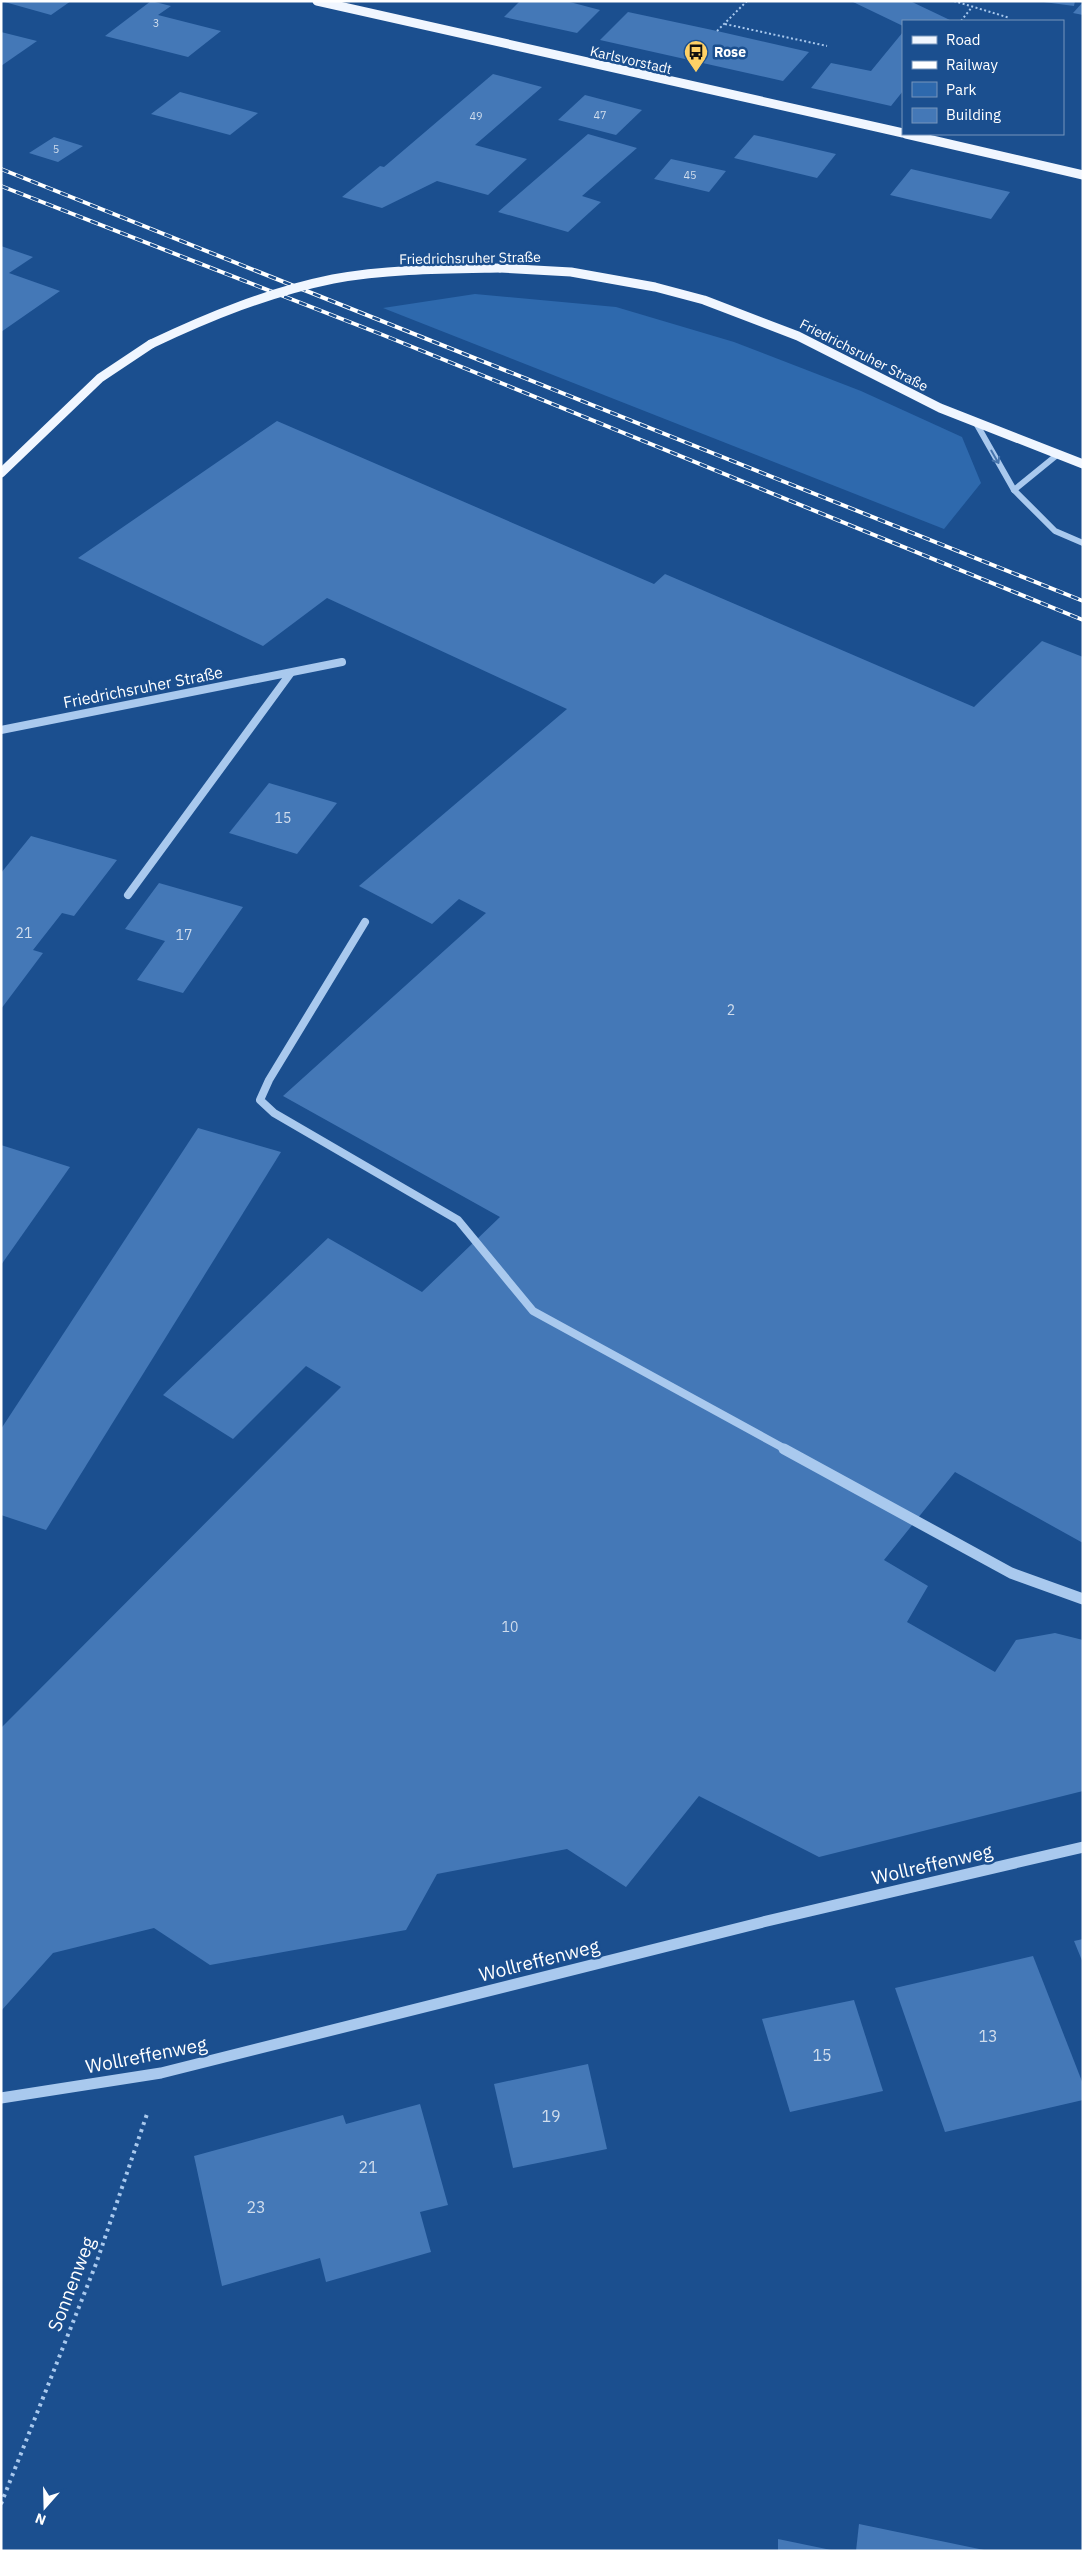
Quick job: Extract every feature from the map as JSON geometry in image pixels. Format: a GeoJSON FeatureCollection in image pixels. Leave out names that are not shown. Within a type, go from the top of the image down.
{"type":"FeatureCollection","features":[{"type":"Feature","properties":{"kind":"main road","name":"Karlsvorstadt"},"geometry":{"type":"LineString","coordinates":[[317,1],[902,133]]}},
{"type":"Feature","properties":{"kind":"main road","name":"Karlsvorstadt"},"geometry":{"type":"LineString","coordinates":[[913,135],[1083,175]]}},
{"type":"Feature","properties":{"kind":"main road","name":"Friedrichsruher Straße"},"geometry":{"type":"LineString","coordinates":[[1,473],[100,378],[152,344],[200,320],[251,301],[312,283],[377,274],[500,268],[571,272],[655,287],[704,300],[798,336],[976,424],[1083,464]]}},
{"type":"Feature","properties":{"kind":"street"},"geometry":{"type":"LineString","coordinates":[[976,424],[1014,490],[1054,531],[1083,542]]}},
{"type":"Feature","properties":{"kind":"street"},"geometry":{"type":"LineString","coordinates":[[1014,490],[1057,455]]}},
{"type":"Feature","properties":{"kind":"street","name":"Friedrichsruher Straße"},"geometry":{"type":"LineString","coordinates":[[1,730],[290,674],[342,662]]}},
{"type":"Feature","properties":{"kind":"street"},"geometry":{"type":"LineString","coordinates":[[365,922],[268,1080],[260,1100],[274,1113],[458,1220],[533,1311],[1011,1573],[1083,1599]]}},
{"type":"Feature","properties":{"kind":"street","name":"Wollreffenweg"},"geometry":{"type":"LineString","coordinates":[[1,2098],[161,2073],[763,1922],[1083,1847]]}},
{"type":"Feature","properties":{"kind":"lane"},"geometry":{"type":"LineString","coordinates":[[128,895],[290,674]]}},
{"type":"Feature","properties":{"kind":"path"},"geometry":{"type":"LineString","coordinates":[[717,31],[747,1]]}},
{"type":"Feature","properties":{"kind":"path"},"geometry":{"type":"LineString","coordinates":[[954,1],[1010,18]]}},
{"type":"Feature","properties":{"kind":"path"},"geometry":{"type":"LineString","coordinates":[[962,20],[972,7]]}},
{"type":"Feature","properties":{"kind":"path"},"geometry":{"type":"LineString","coordinates":[[724,24],[827,46]]}},
{"type":"Feature","properties":{"kind":"path","name":"Sonnenweg"},"geometry":{"type":"LineString","coordinates":[[1,2504],[96,2264],[161,2073]]}},
{"type":"Feature","properties":{"kind":"green space"},"geometry":{"type":"Polygon","coordinates":[[[475,294],[616,307],[734,342],[861,391],[962,437],[981,483],[944,529],[383,308],[475,294]]]}},
{"type":"Feature","properties":{"kind":"building"},"geometry":{"type":"Polygon","coordinates":[[[1,1],[71,1],[51,15],[1,1]]]}},
{"type":"Feature","properties":{"kind":"building"},"geometry":{"type":"Polygon","coordinates":[[[151,1],[171,6],[158,15],[221,31],[188,57],[105,36],[151,1]]]}},
{"type":"Feature","properties":{"kind":"building"},"geometry":{"type":"Polygon","coordinates":[[[520,1],[566,1],[600,10],[577,33],[504,17],[520,1]]]}},
{"type":"Feature","properties":{"kind":"building"},"geometry":{"type":"Polygon","coordinates":[[[851,1],[910,1],[950,20],[902,20],[902,26],[851,1]]]}},
{"type":"Feature","properties":{"kind":"building"},"geometry":{"type":"Polygon","coordinates":[[[1036,1],[1075,1],[1074,6],[1036,1]]]}},
{"type":"Feature","properties":{"kind":"building"},"geometry":{"type":"Polygon","coordinates":[[[1083,2],[1083,15],[1073,13],[1083,2]]]}},
{"type":"Feature","properties":{"kind":"building"},"geometry":{"type":"Polygon","coordinates":[[[628,12],[809,52],[783,81],[600,40],[628,12]]]}},
{"type":"Feature","properties":{"kind":"building"},"geometry":{"type":"Polygon","coordinates":[[[1,32],[37,41],[1,66],[1,32]]]}},
{"type":"Feature","properties":{"kind":"building"},"geometry":{"type":"Polygon","coordinates":[[[902,33],[902,92],[891,106],[811,88],[831,63],[871,71],[902,33]]]}},
{"type":"Feature","properties":{"kind":"building"},"geometry":{"type":"Polygon","coordinates":[[[493,74],[542,87],[475,145],[527,159],[488,195],[437,181],[382,208],[342,197],[380,166],[384,167],[493,74]]]}},
{"type":"Feature","properties":{"kind":"building"},"geometry":{"type":"Polygon","coordinates":[[[180,92],[258,113],[230,135],[151,114],[180,92]]]}},
{"type":"Feature","properties":{"kind":"building"},"geometry":{"type":"Polygon","coordinates":[[[585,95],[642,110],[616,135],[558,120],[585,95]]]}},
{"type":"Feature","properties":{"kind":"building"},"geometry":{"type":"Polygon","coordinates":[[[588,134],[637,148],[582,196],[601,202],[568,232],[498,212],[588,134]]]}},
{"type":"Feature","properties":{"kind":"building"},"geometry":{"type":"Polygon","coordinates":[[[754,135],[836,154],[817,178],[734,158],[754,135]]]}},
{"type":"Feature","properties":{"kind":"building"},"geometry":{"type":"Polygon","coordinates":[[[54,137],[83,146],[58,162],[29,153],[54,137]]]}},
{"type":"Feature","properties":{"kind":"building"},"geometry":{"type":"Polygon","coordinates":[[[671,159],[726,171],[709,192],[654,179],[671,159]]]}},
{"type":"Feature","properties":{"kind":"building"},"geometry":{"type":"Polygon","coordinates":[[[911,169],[1010,192],[991,219],[890,195],[911,169]]]}},
{"type":"Feature","properties":{"kind":"building"},"geometry":{"type":"Polygon","coordinates":[[[1,246],[33,257],[9,273],[60,291],[1,332],[1,246]]]}},
{"type":"Feature","properties":{"kind":"building"},"geometry":{"type":"Polygon","coordinates":[[[277,421],[654,584],[665,574],[974,707],[1042,641],[1083,657],[1083,1543],[955,1472],[884,1560],[928,1586],[907,1622],[995,1672],[1016,1640],[1055,1633],[1083,1640],[1083,1791],[819,1857],[699,1796],[626,1887],[567,1849],[437,1874],[406,1930],[210,1965],[154,1928],[53,1953],[1,2011],[1,1728],[341,1387],[306,1366],[233,1439],[163,1395],[328,1238],[422,1292],[500,1217],[283,1096],[486,913],[459,899],[432,924],[359,886],[567,709],[327,598],[263,646],[78,558],[277,421]]]}},
{"type":"Feature","properties":{"kind":"building"},"geometry":{"type":"Polygon","coordinates":[[[269,783],[337,803],[297,854],[229,833],[269,783]]]}},
{"type":"Feature","properties":{"kind":"building"},"geometry":{"type":"Polygon","coordinates":[[[31,836],[117,860],[74,916],[62,913],[33,950],[43,953],[1,1009],[1,873],[31,836]]]}},
{"type":"Feature","properties":{"kind":"building"},"geometry":{"type":"Polygon","coordinates":[[[159,883],[243,907],[183,993],[137,980],[165,941],[125,929],[159,883]]]}},
{"type":"Feature","properties":{"kind":"building"},"geometry":{"type":"Polygon","coordinates":[[[198,1128],[281,1152],[46,1530],[1,1515],[1,1429],[198,1128]]]}},
{"type":"Feature","properties":{"kind":"building"},"geometry":{"type":"Polygon","coordinates":[[[1,1145],[70,1167],[1,1265],[1,1145]]]}},
{"type":"Feature","properties":{"kind":"building"},"geometry":{"type":"Polygon","coordinates":[[[1083,1939],[1083,1963],[1074,1941],[1083,1939]]]}},
{"type":"Feature","properties":{"kind":"building"},"geometry":{"type":"Polygon","coordinates":[[[1033,1956],[1083,2084],[1083,2100],[945,2132],[895,1988],[1033,1956]]]}},
{"type":"Feature","properties":{"kind":"building"},"geometry":{"type":"Polygon","coordinates":[[[854,2000],[883,2091],[790,2112],[762,2019],[854,2000]]]}},
{"type":"Feature","properties":{"kind":"building"},"geometry":{"type":"Polygon","coordinates":[[[588,2064],[607,2149],[513,2168],[494,2084],[588,2064]]]}},
{"type":"Feature","properties":{"kind":"building"},"geometry":{"type":"Polygon","coordinates":[[[420,2104],[448,2205],[420,2212],[431,2252],[326,2282],[320,2258],[222,2286],[194,2156],[343,2115],[346,2124],[420,2104]]]}},
{"type":"Feature","properties":{"kind":"building"},"geometry":{"type":"Polygon","coordinates":[[[859,2524],[984,2550],[984,2551],[856,2551],[859,2524]]]}},
{"type":"Feature","properties":{"kind":"building"},"geometry":{"type":"Polygon","coordinates":[[[778,2539],[831,2550],[831,2551],[778,2551],[778,2539]]]}},
{"type":"Feature","properties":{"kind":"railway"},"geometry":{"type":"LineString","coordinates":[[1,169],[1083,601]]}},
{"type":"Feature","properties":{"kind":"railway"},"geometry":{"type":"LineString","coordinates":[[1,186],[383,335],[1083,620]]}},
{"type":"Feature","properties":{"kind":"place","name":"Rose"},"geometry":{"type":"Point","coordinates":[696,73]}}]}
